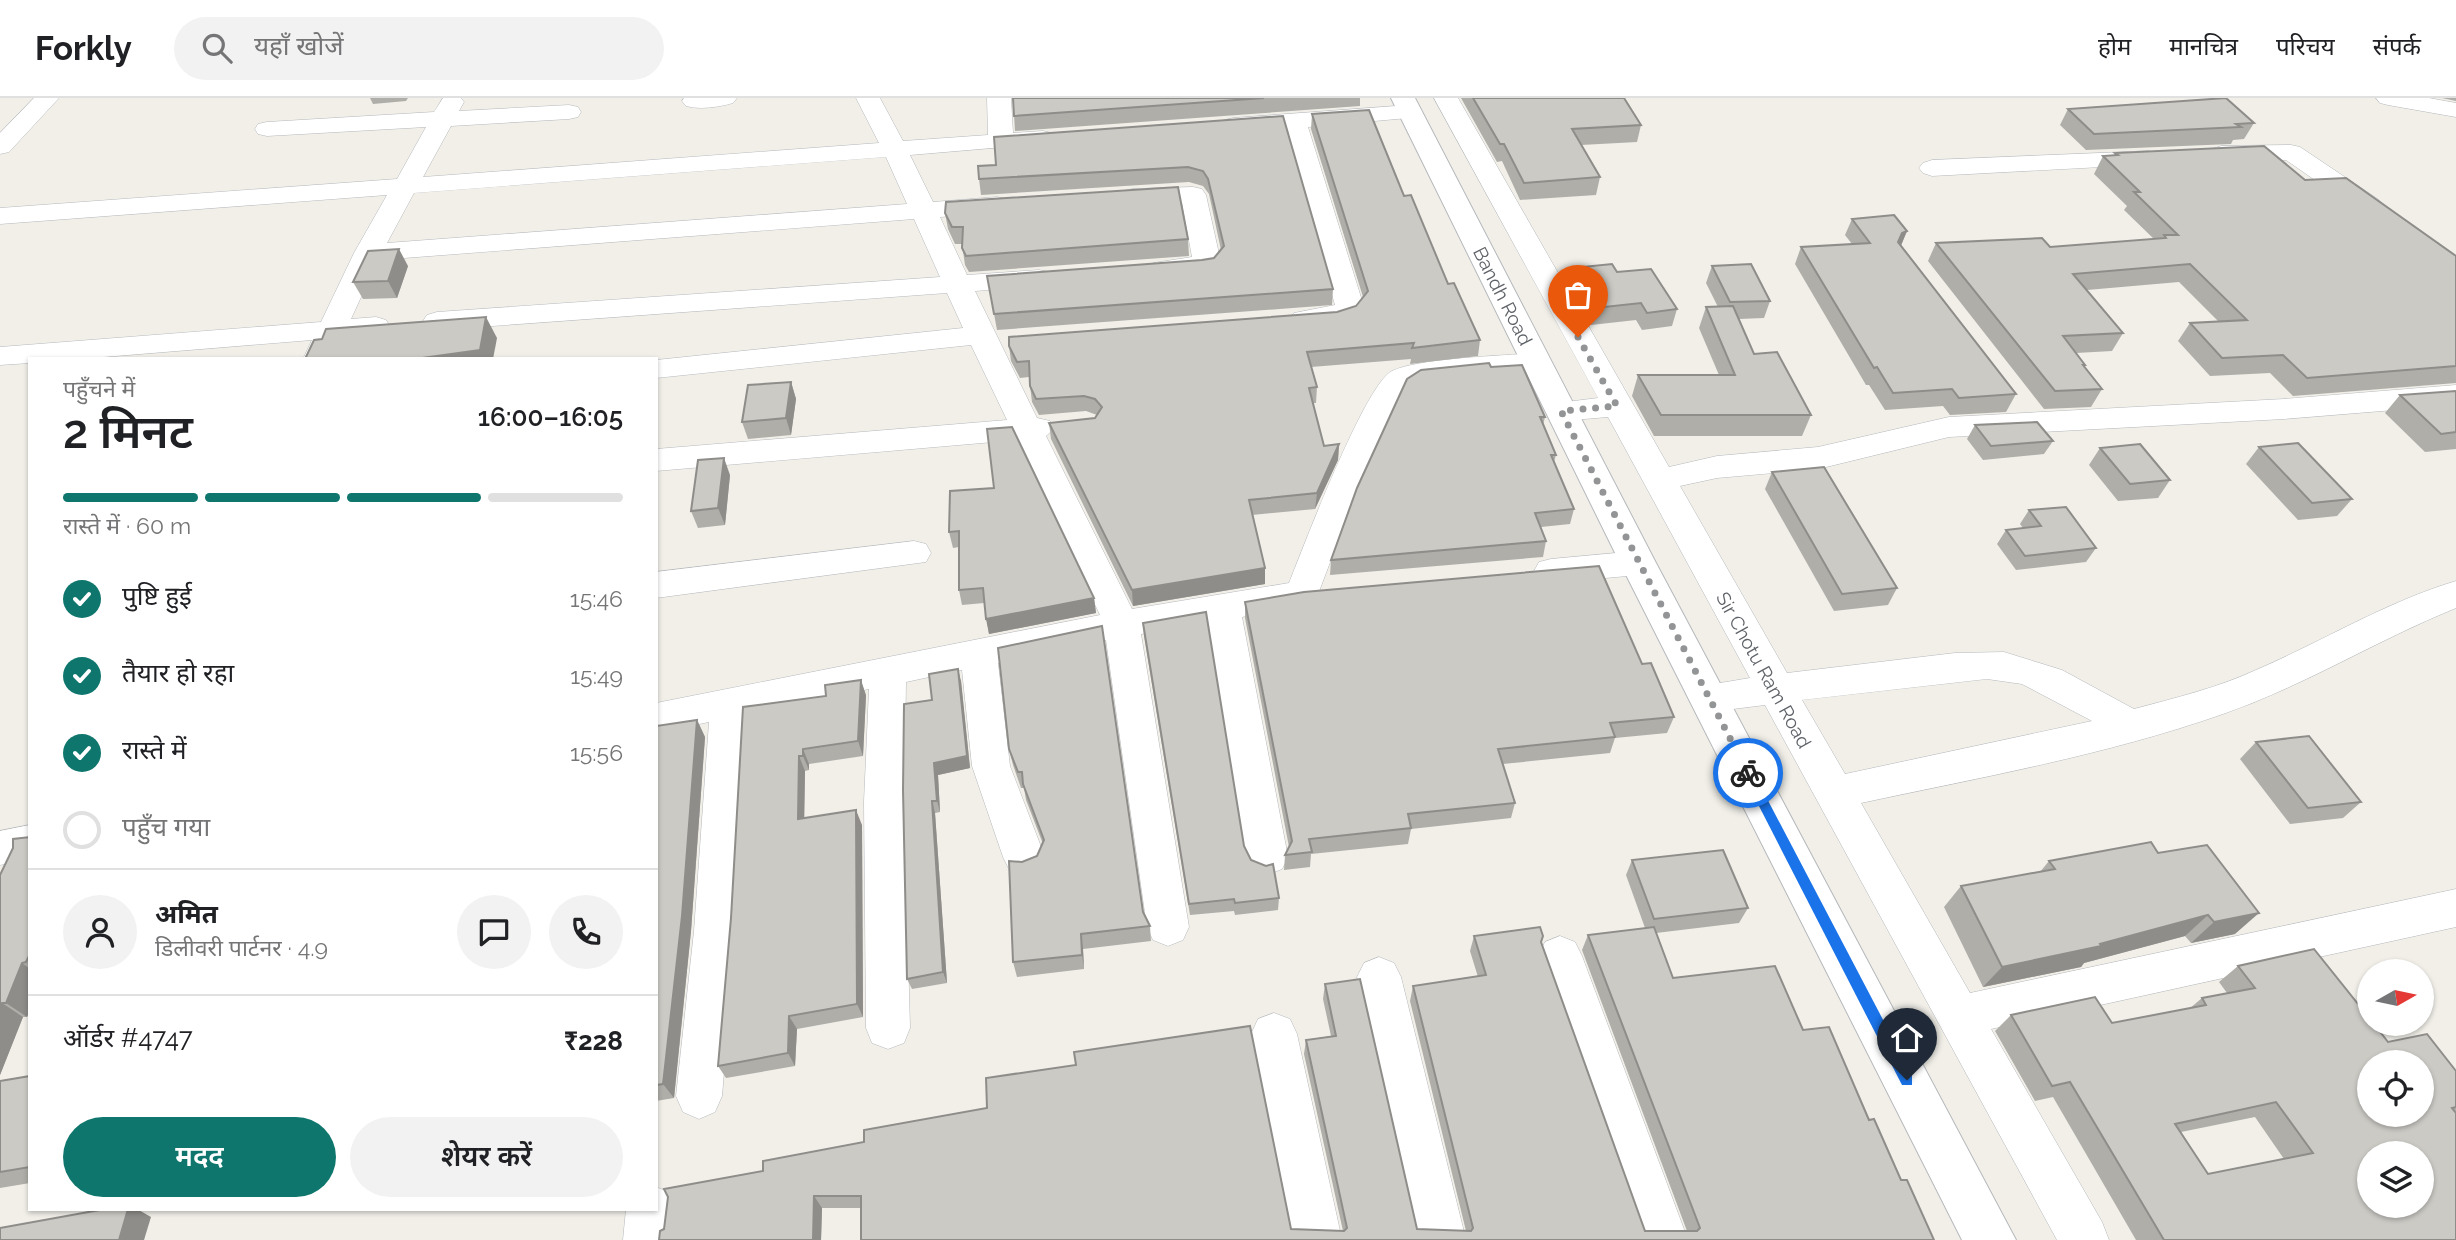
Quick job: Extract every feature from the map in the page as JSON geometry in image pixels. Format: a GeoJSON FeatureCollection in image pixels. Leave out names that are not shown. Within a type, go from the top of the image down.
{"type":"FeatureCollection","features":[{"type":"Feature","properties":{"kind":"street"},"geometry":{"type":"LineString","coordinates":[[694,101],[725,98]]}},
{"type":"Feature","properties":{"kind":"street"},"geometry":{"type":"LineString","coordinates":[[868,98],[960,285],[993,340],[1027,429],[1122,624],[1168,928]]}},
{"type":"Feature","properties":{"kind":"street"},"geometry":{"type":"LineString","coordinates":[[999,98],[1000,141]]}},
{"type":"Feature","properties":{"kind":"street","name":"Sir Chotu Ram Road"},"geometry":{"type":"LineString","coordinates":[[1446,98],[2084,1240]]}},
{"type":"Feature","properties":{"kind":"street"},"geometry":{"type":"LineString","coordinates":[[2388,98],[2456,110]]}},
{"type":"Feature","properties":{"kind":"street"},"geometry":{"type":"LineString","coordinates":[[0,108],[44,102]]}},
{"type":"Feature","properties":{"kind":"street"},"geometry":{"type":"LineString","coordinates":[[3,140],[44,102]]}},
{"type":"Feature","properties":{"kind":"street"},"geometry":{"type":"LineString","coordinates":[[1214,127],[1294,121],[1407,105]]}},
{"type":"Feature","properties":{"kind":"street","name":"Bandh Road"},"geometry":{"type":"LineString","coordinates":[[1407,105],[1638,563],[1990,1240]]}},
{"type":"Feature","properties":{"kind":"street"},"geometry":{"type":"LineString","coordinates":[[319,357],[368,253],[449,109]]}},
{"type":"Feature","properties":{"kind":"street"},"geometry":{"type":"LineString","coordinates":[[267,129],[449,109],[569,112]]}},
{"type":"Feature","properties":{"kind":"street"},"geometry":{"type":"LineString","coordinates":[[1282,320],[1336,316],[1343,314],[1350,307],[1294,121]]}},
{"type":"Feature","properties":{"kind":"street"},"geometry":{"type":"LineString","coordinates":[[2252,128],[2391,220]]}},
{"type":"Feature","properties":{"kind":"street"},"geometry":{"type":"LineString","coordinates":[[0,216],[1067,137]]}},
{"type":"Feature","properties":{"kind":"street"},"geometry":{"type":"LineString","coordinates":[[2198,156],[2282,150]]}},
{"type":"Feature","properties":{"kind":"street"},"geometry":{"type":"LineString","coordinates":[[1932,168],[2170,157]]}},
{"type":"Feature","properties":{"kind":"street"},"geometry":{"type":"LineString","coordinates":[[1105,198],[1193,195],[1206,264],[1135,271]]}},
{"type":"Feature","properties":{"kind":"street"},"geometry":{"type":"LineString","coordinates":[[368,253],[1022,203]]}},
{"type":"Feature","properties":{"kind":"street"},"geometry":{"type":"LineString","coordinates":[[0,356],[408,323],[1068,276]]}},
{"type":"Feature","properties":{"kind":"street"},"geometry":{"type":"LineString","coordinates":[[658,369],[993,340]]}},
{"type":"Feature","properties":{"kind":"street"},"geometry":{"type":"LineString","coordinates":[[1303,593],[1337,502],[1390,388],[1402,378],[1418,374],[1536,362]]}},
{"type":"Feature","properties":{"kind":"street"},"geometry":{"type":"LineString","coordinates":[[1659,482],[1693,470],[1820,458],[1934,429],[2026,412],[2284,409],[2456,395]]}},
{"type":"Feature","properties":{"kind":"street"},"geometry":{"type":"LineString","coordinates":[[1561,411],[1617,406]]}},
{"type":"Feature","properties":{"kind":"street"},"geometry":{"type":"LineString","coordinates":[[658,460],[1074,425]]}},
{"type":"Feature","properties":{"kind":"street"},"geometry":{"type":"LineString","coordinates":[[658,585],[914,553]]}},
{"type":"Feature","properties":{"kind":"street"},"geometry":{"type":"LineString","coordinates":[[1518,574],[1638,563]]}},
{"type":"Feature","properties":{"kind":"street"},"geometry":{"type":"LineString","coordinates":[[658,718],[1122,624],[1303,593],[1343,590]]}},
{"type":"Feature","properties":{"kind":"street"},"geometry":{"type":"LineString","coordinates":[[1832,793],[2055,746],[2239,693],[2456,594]]}},
{"type":"Feature","properties":{"kind":"street"},"geometry":{"type":"LineString","coordinates":[[1223,607],[1267,857]]}},
{"type":"Feature","properties":{"kind":"street"},"geometry":{"type":"LineString","coordinates":[[979,653],[991,766],[1024,857]]}},
{"type":"Feature","properties":{"kind":"street"},"geometry":{"type":"LineString","coordinates":[[1709,697],[1955,667],[1994,666],[2019,669],[2057,683],[2131,726]]}},
{"type":"Feature","properties":{"kind":"street"},"geometry":{"type":"LineString","coordinates":[[888,671],[884,802],[888,1028]]}},
{"type":"Feature","properties":{"kind":"street"},"geometry":{"type":"LineString","coordinates":[[699,1096],[715,931],[729,703]]}},
{"type":"Feature","properties":{"kind":"street"},"geometry":{"type":"LineString","coordinates":[[0,881],[16,845]]}},
{"type":"Feature","properties":{"kind":"street"},"geometry":{"type":"LineString","coordinates":[[1958,1016],[2456,908]]}},
{"type":"Feature","properties":{"kind":"street"},"geometry":{"type":"LineString","coordinates":[[1560,956],[1663,1240]]}},
{"type":"Feature","properties":{"kind":"street"},"geometry":{"type":"LineString","coordinates":[[1379,977],[1441,1240]]}},
{"type":"Feature","properties":{"kind":"street"},"geometry":{"type":"LineString","coordinates":[[1274,1034],[1317,1240]]}},
{"type":"Feature","properties":{"kind":"street"},"geometry":{"type":"LineString","coordinates":[[648,1240],[651,1211]]}},
{"type":"Feature","properties":{"kind":"building"},"geometry":{"type":"Polygon","coordinates":[[[1013,98],[1264,98],[1014,116],[1013,98]]]}},
{"type":"Feature","properties":{"kind":"building"},"geometry":{"type":"Polygon","coordinates":[[[1473,98],[1624,98],[1641,125],[1572,129],[1600,177],[1524,183],[1504,144],[1500,144],[1473,98]]]}},
{"type":"Feature","properties":{"kind":"building"},"geometry":{"type":"Polygon","coordinates":[[[2226,98],[2254,123],[2236,124],[2241,127],[2094,134],[2068,109],[2226,98]]]}},
{"type":"Feature","properties":{"kind":"building"},"geometry":{"type":"Polygon","coordinates":[[[1369,110],[1404,196],[1411,195],[1448,284],[1454,283],[1480,340],[1412,348],[1414,343],[1307,352],[1317,387],[1309,388],[1324,446],[1339,444],[1317,493],[1249,500],[1265,568],[1132,590],[1049,423],[1095,418],[1102,407],[1095,399],[1084,396],[1036,399],[1030,386],[1029,361],[1017,362],[1009,346],[1009,337],[1337,312],[1356,306],[1368,291],[1312,114],[1369,110]]]}},
{"type":"Feature","properties":{"kind":"building"},"geometry":{"type":"Polygon","coordinates":[[[1283,116],[1333,289],[994,314],[987,276],[1202,260],[1214,258],[1224,246],[1208,179],[1203,171],[1188,167],[979,179],[978,166],[996,165],[994,137],[1283,116]]]}},
{"type":"Feature","properties":{"kind":"building"},"geometry":{"type":"Polygon","coordinates":[[[2264,146],[2305,180],[2346,178],[2456,256],[2456,366],[2307,378],[2283,355],[2222,358],[2190,323],[2247,320],[2190,264],[2073,274],[2123,333],[2063,336],[2102,389],[2055,391],[1936,243],[2042,238],[2050,247],[2178,235],[2134,192],[2140,192],[2103,156],[2118,155],[2115,153],[2264,146]]]}},
{"type":"Feature","properties":{"kind":"building"},"geometry":{"type":"Polygon","coordinates":[[[1178,187],[1188,239],[966,256],[962,248],[963,227],[952,227],[945,213],[946,202],[1178,187]]]}},
{"type":"Feature","properties":{"kind":"building"},"geometry":{"type":"Polygon","coordinates":[[[1894,215],[1907,231],[1902,233],[1898,242],[2016,394],[1959,398],[1952,389],[1893,393],[1877,367],[1874,368],[1801,247],[1870,243],[1852,219],[1894,215]]]}},
{"type":"Feature","properties":{"kind":"building"},"geometry":{"type":"Polygon","coordinates":[[[399,249],[388,281],[353,282],[368,251],[399,249]]]}},
{"type":"Feature","properties":{"kind":"building"},"geometry":{"type":"Polygon","coordinates":[[[1612,264],[1617,272],[1651,269],[1677,309],[1647,313],[1641,303],[1595,308],[1572,268],[1612,264]]]}},
{"type":"Feature","properties":{"kind":"building"},"geometry":{"type":"Polygon","coordinates":[[[1751,264],[1770,301],[1730,302],[1712,266],[1751,264]]]}},
{"type":"Feature","properties":{"kind":"building"},"geometry":{"type":"Polygon","coordinates":[[[1733,306],[1754,354],[1777,352],[1811,415],[1661,415],[1638,375],[1735,375],[1706,307],[1733,306]]]}},
{"type":"Feature","properties":{"kind":"building"},"geometry":{"type":"Polygon","coordinates":[[[486,317],[480,350],[429,357],[306,357],[314,340],[322,339],[326,329],[486,317]]]}},
{"type":"Feature","properties":{"kind":"building"},"geometry":{"type":"Polygon","coordinates":[[[1489,363],[1491,367],[1522,365],[1545,417],[1540,417],[1556,455],[1551,455],[1574,509],[1535,513],[1546,541],[1331,560],[1357,488],[1407,379],[1421,370],[1489,363]]]}},
{"type":"Feature","properties":{"kind":"building"},"geometry":{"type":"Polygon","coordinates":[[[791,382],[786,418],[742,422],[748,385],[791,382]]]}},
{"type":"Feature","properties":{"kind":"building"},"geometry":{"type":"Polygon","coordinates":[[[2456,391],[2456,432],[2441,434],[2400,395],[2456,391]]]}},
{"type":"Feature","properties":{"kind":"building"},"geometry":{"type":"Polygon","coordinates":[[[2037,422],[2053,441],[1991,446],[1975,425],[2037,422]]]}},
{"type":"Feature","properties":{"kind":"building"},"geometry":{"type":"Polygon","coordinates":[[[1012,427],[1094,598],[986,619],[983,588],[959,590],[959,531],[949,532],[950,491],[994,488],[987,429],[1012,427]]]}},
{"type":"Feature","properties":{"kind":"building"},"geometry":{"type":"Polygon","coordinates":[[[2298,443],[2352,499],[2312,503],[2259,447],[2298,443]]]}},
{"type":"Feature","properties":{"kind":"building"},"geometry":{"type":"Polygon","coordinates":[[[2140,444],[2170,480],[2130,484],[2100,448],[2140,444]]]}},
{"type":"Feature","properties":{"kind":"building"},"geometry":{"type":"Polygon","coordinates":[[[724,458],[718,508],[691,511],[698,460],[724,458]]]}},
{"type":"Feature","properties":{"kind":"building"},"geometry":{"type":"Polygon","coordinates":[[[1824,467],[1897,588],[1842,594],[1772,472],[1824,467]]]}},
{"type":"Feature","properties":{"kind":"building"},"geometry":{"type":"Polygon","coordinates":[[[2066,507],[2096,548],[2025,556],[2006,530],[2041,526],[2029,510],[2066,507]]]}},
{"type":"Feature","properties":{"kind":"building"},"geometry":{"type":"Polygon","coordinates":[[[1599,566],[1642,664],[1651,663],[1674,717],[1610,723],[1615,737],[1498,749],[1515,803],[1408,814],[1411,828],[1309,839],[1312,852],[1285,855],[1292,841],[1245,602],[1304,592],[1599,566]]]}},
{"type":"Feature","properties":{"kind":"building"},"geometry":{"type":"Polygon","coordinates":[[[1206,612],[1244,846],[1251,860],[1266,866],[1273,864],[1279,898],[1189,904],[1143,623],[1206,612]]]}},
{"type":"Feature","properties":{"kind":"building"},"geometry":{"type":"Polygon","coordinates":[[[1102,626],[1143,912],[1150,926],[1081,934],[1082,955],[1013,962],[1009,861],[1022,862],[1037,856],[1044,840],[1023,784],[1022,772],[1018,772],[1009,749],[998,648],[1102,626]]]}},
{"type":"Feature","properties":{"kind":"building"},"geometry":{"type":"Polygon","coordinates":[[[958,669],[967,756],[934,763],[937,801],[932,801],[943,972],[907,979],[904,704],[932,700],[929,674],[958,669]]]}},
{"type":"Feature","properties":{"kind":"building"},"geometry":{"type":"Polygon","coordinates":[[[861,680],[858,741],[803,749],[803,756],[799,756],[798,819],[856,810],[857,1004],[789,1016],[788,1053],[718,1066],[731,918],[743,707],[826,696],[825,685],[861,680]]]}},
{"type":"Feature","properties":{"kind":"building"},"geometry":{"type":"Polygon","coordinates":[[[697,720],[682,916],[663,1084],[658,1085],[658,726],[697,720]]]}},
{"type":"Feature","properties":{"kind":"building"},"geometry":{"type":"Polygon","coordinates":[[[2309,736],[2361,802],[2308,808],[2256,742],[2309,736]]]}},
{"type":"Feature","properties":{"kind":"building"},"geometry":{"type":"Polygon","coordinates":[[[28,837],[28,958],[22,963],[6,1003],[2,1003],[0,1008],[0,875],[13,848],[13,839],[28,837]]]}},
{"type":"Feature","properties":{"kind":"building"},"geometry":{"type":"Polygon","coordinates":[[[2151,842],[2158,853],[2207,845],[2259,913],[2214,922],[2208,915],[2100,944],[2101,946],[2002,967],[1961,886],[2055,869],[2049,861],[2151,842]]]}},
{"type":"Feature","properties":{"kind":"building"},"geometry":{"type":"Polygon","coordinates":[[[1723,850],[1748,908],[1654,919],[1632,860],[1723,850]]]}},
{"type":"Feature","properties":{"kind":"building"},"geometry":{"type":"Polygon","coordinates":[[[1540,927],[1543,936],[1541,942],[1645,1231],[1697,1231],[1700,1228],[1588,935],[1654,927],[1673,978],[1775,966],[1803,1030],[1829,1027],[1869,1120],[1874,1119],[1901,1180],[1907,1180],[1934,1240],[861,1240],[861,1196],[814,1196],[813,1240],[659,1240],[660,1231],[664,1229],[668,1197],[664,1189],[763,1171],[763,1161],[864,1142],[864,1130],[987,1108],[986,1078],[1076,1065],[1074,1052],[1250,1026],[1291,1229],[1344,1231],[1347,1228],[1306,1040],[1336,1036],[1325,984],[1360,979],[1417,1229],[1471,1231],[1473,1228],[1413,986],[1486,975],[1474,936],[1540,927]]]}},
{"type":"Feature","properties":{"kind":"building"},"geometry":{"type":"Polygon","coordinates":[[[2314,949],[2357,1003],[2357,1036],[2383,1036],[2388,1042],[2429,1036],[2456,1071],[2456,1107],[2452,1108],[2456,1113],[2456,1240],[2164,1240],[2070,1082],[2052,1086],[2011,1015],[2095,997],[2112,1023],[2206,1005],[2202,998],[2255,988],[2238,966],[2314,949]],[[2276,1102],[2175,1124],[2208,1174],[2313,1153],[2276,1102]]]}},
{"type":"Feature","properties":{"kind":"building"},"geometry":{"type":"Polygon","coordinates":[[[28,1076],[28,1167],[0,1172],[0,1081],[28,1076]]]}},
{"type":"Feature","properties":{"kind":"building"},"geometry":{"type":"Polygon","coordinates":[[[94,1211],[127,1211],[119,1240],[0,1240],[0,1228],[94,1211]]]}},
{"type":"Feature","properties":{"kind":"way so far"},"geometry":{"type":"LineString","coordinates":[[1578,337],[1617,406],[1561,411],[1748,773]]}},
{"type":"Feature","properties":{"kind":"route"},"geometry":{"type":"LineString","coordinates":[[1748,773],[1907,1080]]}}]}
